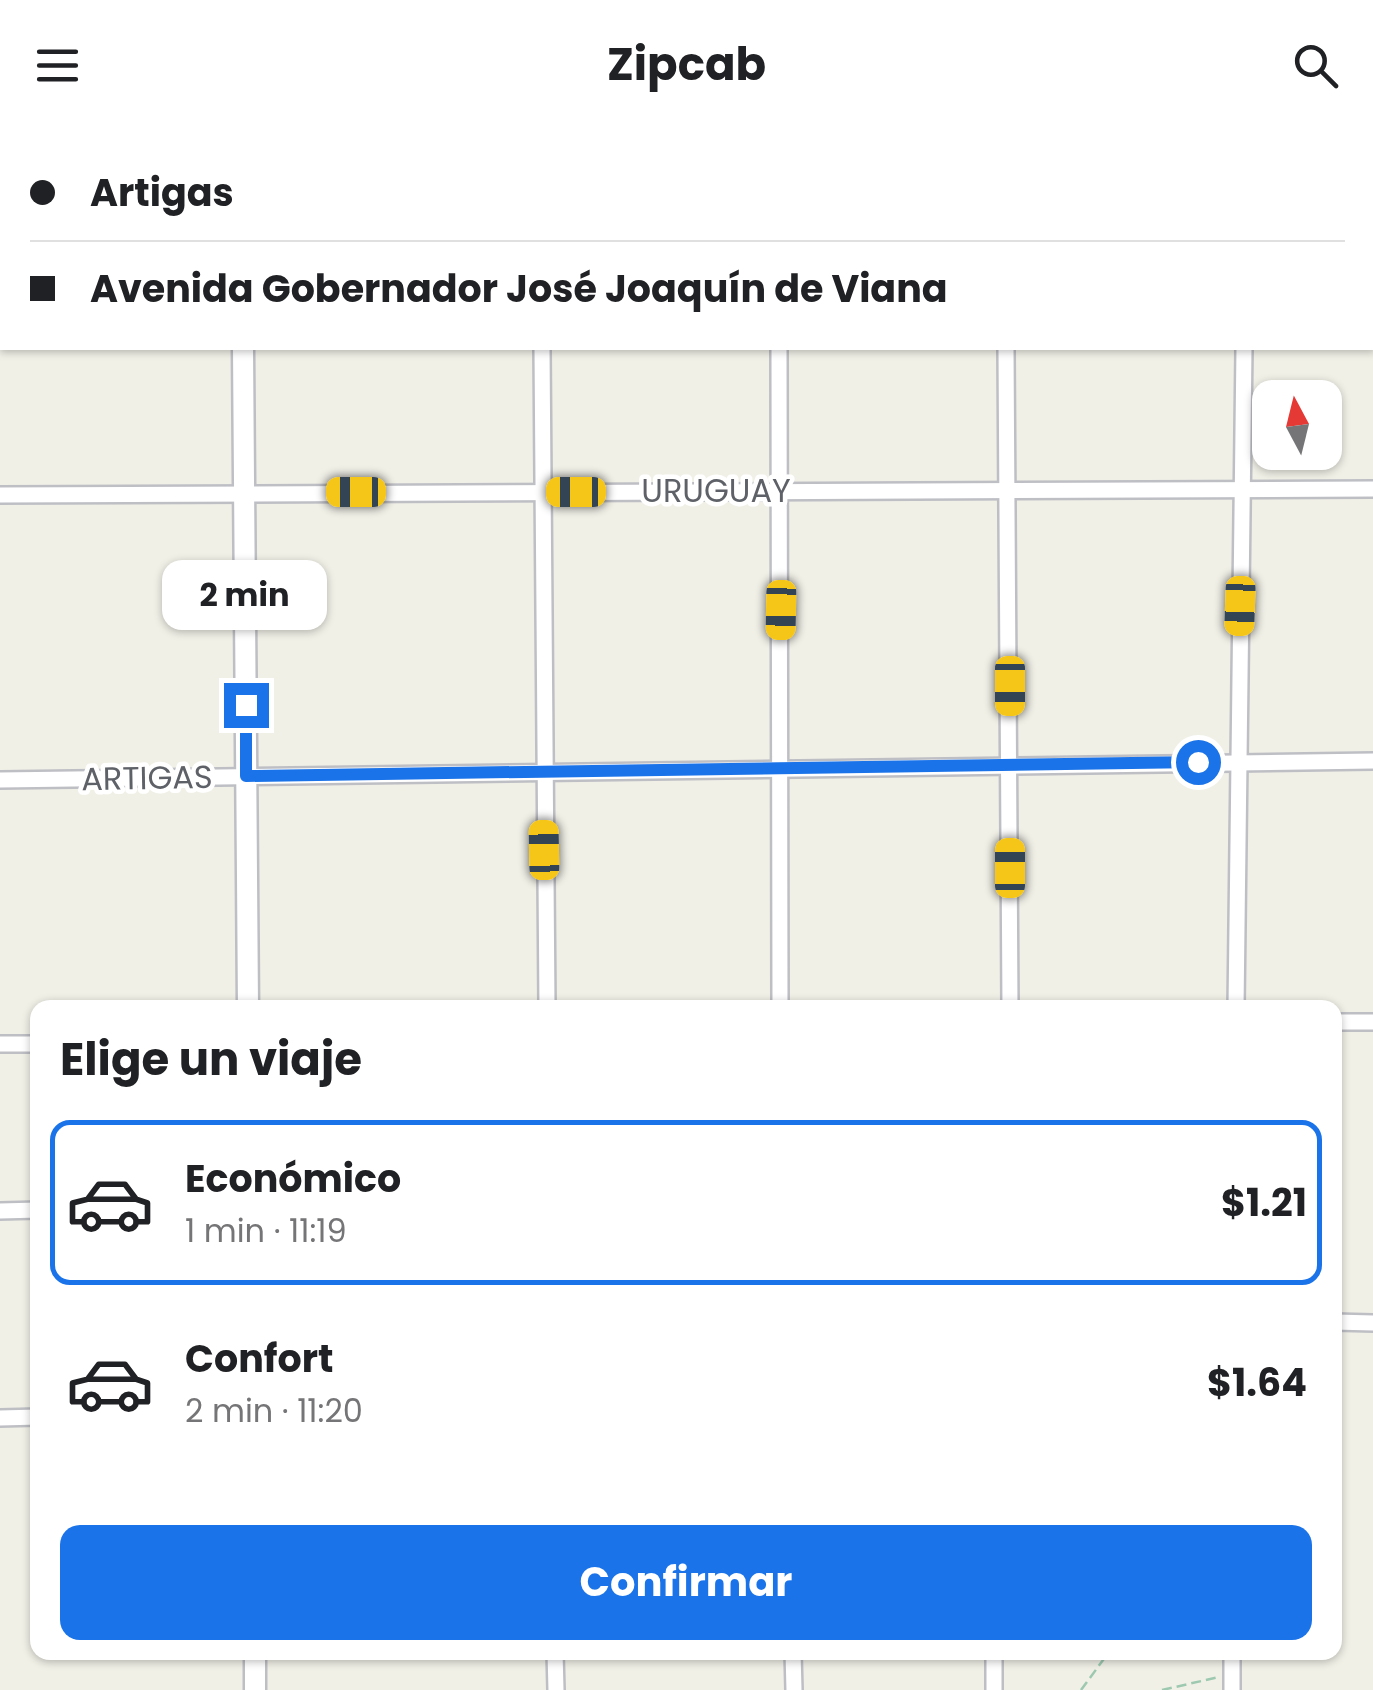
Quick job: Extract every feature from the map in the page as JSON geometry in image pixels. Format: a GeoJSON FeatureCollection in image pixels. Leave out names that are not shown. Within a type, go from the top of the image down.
{"type":"FeatureCollection","features":[{"type":"Feature","properties":{"kind":"street"},"geometry":{"type":"LineString","coordinates":[[243,350],[248,1000]]}},
{"type":"Feature","properties":{"kind":"street"},"geometry":{"type":"LineString","coordinates":[[542,350],[546,1000]]}},
{"type":"Feature","properties":{"kind":"street"},"geometry":{"type":"LineString","coordinates":[[779,350],[780,1000]]}},
{"type":"Feature","properties":{"kind":"street"},"geometry":{"type":"LineString","coordinates":[[1006,350],[1010,1000]]}},
{"type":"Feature","properties":{"kind":"street"},"geometry":{"type":"LineString","coordinates":[[1236,1000],[1244,350]]}},
{"type":"Feature","properties":{"kind":"street","name":"URUGUAY"},"geometry":{"type":"LineString","coordinates":[[0,494],[1373,490]]}},
{"type":"Feature","properties":{"kind":"street","name":"ARTIGAS"},"geometry":{"type":"LineString","coordinates":[[0,780],[1373,761]]}},
{"type":"Feature","properties":{"kind":"street"},"geometry":{"type":"LineString","coordinates":[[1342,1022],[1373,1022]]}},
{"type":"Feature","properties":{"kind":"street"},"geometry":{"type":"LineString","coordinates":[[0,1044],[30,1044]]}},
{"type":"Feature","properties":{"kind":"street"},"geometry":{"type":"LineString","coordinates":[[0,1210],[30,1210]]}},
{"type":"Feature","properties":{"kind":"street"},"geometry":{"type":"LineString","coordinates":[[1342,1322],[1373,1323]]}},
{"type":"Feature","properties":{"kind":"street"},"geometry":{"type":"LineString","coordinates":[[0,1418],[30,1417]]}},
{"type":"Feature","properties":{"kind":"street"},"geometry":{"type":"LineString","coordinates":[[255,1660],[255,1690]]}},
{"type":"Feature","properties":{"kind":"street"},"geometry":{"type":"LineString","coordinates":[[555,1660],[556,1690]]}},
{"type":"Feature","properties":{"kind":"street"},"geometry":{"type":"LineString","coordinates":[[793,1660],[794,1690]]}},
{"type":"Feature","properties":{"kind":"street"},"geometry":{"type":"LineString","coordinates":[[994,1660],[994,1690]]}},
{"type":"Feature","properties":{"kind":"path"},"geometry":{"type":"LineString","coordinates":[[1081,1690],[1102,1660]]}},
{"type":"Feature","properties":{"kind":"path"},"geometry":{"type":"LineString","coordinates":[[1162,1690],[1232,1682]]}},
{"type":"Feature","properties":{"kind":"route"},"geometry":{"type":"LineString","coordinates":[[246,705],[246,776],[1198,762]]}}]}
